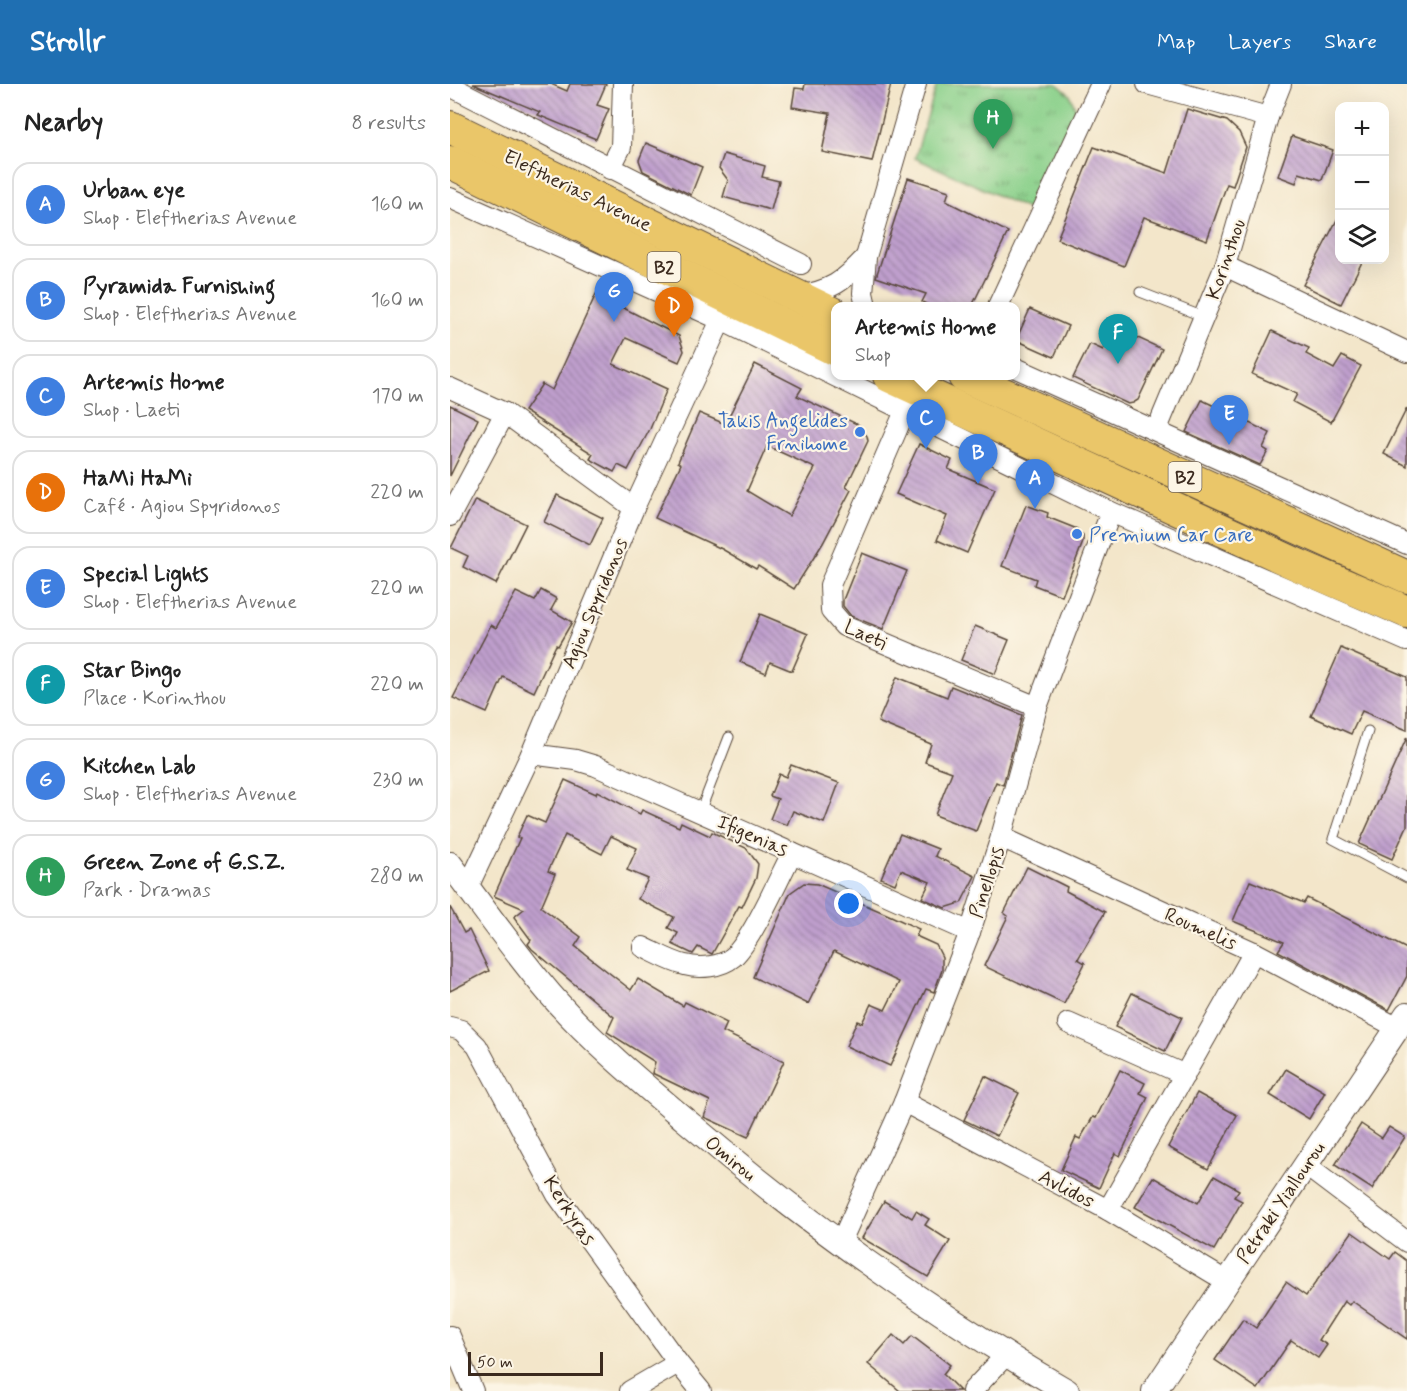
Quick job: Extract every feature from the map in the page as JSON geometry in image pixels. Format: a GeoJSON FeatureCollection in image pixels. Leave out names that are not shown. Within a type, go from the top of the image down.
{"type":"FeatureCollection","features":[{"type":"Feature","properties":{"kind":"highway","name":"Eleftherias Avenue"},"geometry":{"type":"LineString","coordinates":[[450,127],[831,313]]}},
{"type":"Feature","properties":{"kind":"highway","name":"Eleftherias Avenue"},"geometry":{"type":"LineString","coordinates":[[450,162],[831,348]]}},
{"type":"Feature","properties":{"kind":"highway","name":"B2"},"geometry":{"type":"LineString","coordinates":[[900,380],[1244,541],[1407,612]]}},
{"type":"Feature","properties":{"kind":"highway","name":"B2"},"geometry":{"type":"LineString","coordinates":[[975,380],[1407,577]]}},
{"type":"Feature","properties":{"kind":"street"},"geometry":{"type":"LineString","coordinates":[[610,169],[621,147],[623,84]]}},
{"type":"Feature","properties":{"kind":"street"},"geometry":{"type":"LineString","coordinates":[[865,302],[863,293],[866,257],[916,84]]}},
{"type":"Feature","properties":{"kind":"street"},"geometry":{"type":"LineString","coordinates":[[1000,302],[1101,84]]}},
{"type":"Feature","properties":{"kind":"street"},"geometry":{"type":"LineString","coordinates":[[1147,84],[1268,117]]}},
{"type":"Feature","properties":{"kind":"street","name":"Korinthou"},"geometry":{"type":"LineString","coordinates":[[1157,429],[1226,266],[1268,117],[1281,84]]}},
{"type":"Feature","properties":{"kind":"street"},"geometry":{"type":"LineString","coordinates":[[450,86],[801,264]]}},
{"type":"Feature","properties":{"kind":"street"},"geometry":{"type":"LineString","coordinates":[[450,198],[721,320],[831,374]]}},
{"type":"Feature","properties":{"kind":"street"},"geometry":{"type":"LineString","coordinates":[[795,296],[831,288],[842,281],[866,257]]}},
{"type":"Feature","properties":{"kind":"street"},"geometry":{"type":"LineString","coordinates":[[1226,266],[1406,350]]}},
{"type":"Feature","properties":{"kind":"street","name":"Agiou Spyridonos"},"geometry":{"type":"LineString","coordinates":[[468,887],[531,754],[634,508],[721,320]]}},
{"type":"Feature","properties":{"kind":"street"},"geometry":{"type":"LineString","coordinates":[[1020,370],[1157,429],[1407,544]]}},
{"type":"Feature","properties":{"kind":"street"},"geometry":{"type":"LineString","coordinates":[[842,380],[1110,512],[1407,642]]}},
{"type":"Feature","properties":{"kind":"street"},"geometry":{"type":"LineString","coordinates":[[450,388],[504,413],[634,508]]}},
{"type":"Feature","properties":{"kind":"street","name":"Laeti"},"geometry":{"type":"LineString","coordinates":[[905,411],[830,585],[831,611],[844,626],[1037,707]]}},
{"type":"Feature","properties":{"kind":"street"},"geometry":{"type":"LineString","coordinates":[[450,516],[504,413]]}},
{"type":"Feature","properties":{"kind":"street","name":"Pinellopis"},"geometry":{"type":"LineString","coordinates":[[840,1244],[904,1102],[970,932],[1001,837],[1037,707],[1110,512]]}},
{"type":"Feature","properties":{"kind":"street","name":"Ifigenias"},"geometry":{"type":"LineString","coordinates":[[531,754],[587,763],[970,932]]}},
{"type":"Feature","properties":{"kind":"street","name":"Roumelis"},"geometry":{"type":"LineString","coordinates":[[1001,837],[1402,1021]]}},
{"type":"Feature","properties":{"kind":"street"},"geometry":{"type":"LineString","coordinates":[[643,947],[684,965],[702,967],[732,958],[744,944],[792,853]]}},
{"type":"Feature","properties":{"kind":"street","name":"Omirou"},"geometry":{"type":"LineString","coordinates":[[450,864],[550,995],[636,1078],[740,1167],[840,1244],[1006,1355],[1067,1391]]}},
{"type":"Feature","properties":{"kind":"street"},"geometry":{"type":"LineString","coordinates":[[1108,1210],[1254,952]]}},
{"type":"Feature","properties":{"kind":"street","name":"Petraki Yiallourou"},"geometry":{"type":"LineString","coordinates":[[1154,1391],[1402,1021]]}},
{"type":"Feature","properties":{"kind":"street"},"geometry":{"type":"LineString","coordinates":[[1068,1023],[1185,1076]]}},
{"type":"Feature","properties":{"kind":"street","name":"Kerkyras"},"geometry":{"type":"LineString","coordinates":[[450,1027],[461,1030],[477,1046],[557,1195],[678,1363],[701,1391]]}},
{"type":"Feature","properties":{"kind":"street","name":"Avlidos"},"geometry":{"type":"LineString","coordinates":[[904,1102],[1108,1210],[1227,1281]]}},
{"type":"Feature","properties":{"kind":"street"},"geometry":{"type":"LineString","coordinates":[[1305,1165],[1407,1242]]}},
{"type":"Feature","properties":{"kind":"street"},"geometry":{"type":"LineString","coordinates":[[450,1336],[473,1391]]}},
{"type":"Feature","properties":{"kind":"street"},"geometry":{"type":"LineString","coordinates":[[972,1391],[1006,1355]]}},
{"type":"Feature","properties":{"kind":"street"},"geometry":{"type":"LineString","coordinates":[[630,1391],[678,1363]]}},
{"type":"Feature","properties":{"kind":"lane"},"geometry":{"type":"LineString","coordinates":[[1140,292],[1204,317]]}},
{"type":"Feature","properties":{"kind":"lane"},"geometry":{"type":"LineString","coordinates":[[1368,731],[1333,839],[1407,878]]}},
{"type":"Feature","properties":{"kind":"lane"},"geometry":{"type":"LineString","coordinates":[[700,812],[729,736]]}},
{"type":"Feature","properties":{"kind":"green space"},"geometry":{"type":"Polygon","coordinates":[[[937,84],[1057,84],[1070,95],[1078,115],[1034,212],[915,158],[937,84]]]}},
{"type":"Feature","properties":{"kind":"building"},"geometry":{"type":"Polygon","coordinates":[[[473,84],[551,84],[567,91],[570,84],[606,84],[597,105],[609,109],[596,139],[473,84]]]}},
{"type":"Feature","properties":{"kind":"building"},"geometry":{"type":"Polygon","coordinates":[[[805,84],[891,84],[872,162],[822,152],[830,113],[792,107],[795,88],[804,89],[805,84]]]}},
{"type":"Feature","properties":{"kind":"building"},"geometry":{"type":"Polygon","coordinates":[[[1187,109],[1227,121],[1239,132],[1246,147],[1233,186],[1227,184],[1207,240],[1144,217],[1124,266],[1057,239],[1094,147],[1167,173],[1187,109]]]}},
{"type":"Feature","properties":{"kind":"building"},"geometry":{"type":"Polygon","coordinates":[[[1292,136],[1333,150],[1322,180],[1299,173],[1296,183],[1278,176],[1292,136]]]}},
{"type":"Feature","properties":{"kind":"building"},"geometry":{"type":"Polygon","coordinates":[[[646,143],[702,167],[691,195],[643,171],[639,160],[646,143]]]}},
{"type":"Feature","properties":{"kind":"building"},"geometry":{"type":"Polygon","coordinates":[[[724,154],[765,166],[762,177],[779,181],[771,210],[723,197],[728,180],[719,168],[724,154]]]}},
{"type":"Feature","properties":{"kind":"building"},"geometry":{"type":"Polygon","coordinates":[[[908,178],[949,191],[946,201],[1008,232],[974,302],[922,302],[926,294],[876,277],[908,178]]]}},
{"type":"Feature","properties":{"kind":"building"},"geometry":{"type":"Polygon","coordinates":[[[1335,224],[1335,264],[1361,264],[1341,304],[1303,285],[1335,224]]]}},
{"type":"Feature","properties":{"kind":"building"},"geometry":{"type":"Polygon","coordinates":[[[596,294],[679,336],[684,351],[679,362],[626,338],[613,364],[667,389],[650,429],[628,470],[618,465],[614,472],[590,459],[593,454],[524,411],[542,384],[552,390],[596,294]]]}},
{"type":"Feature","properties":{"kind":"building"},"geometry":{"type":"Polygon","coordinates":[[[1030,309],[1068,326],[1054,357],[1020,342],[1020,331],[1030,309]]]}},
{"type":"Feature","properties":{"kind":"building"},"geometry":{"type":"Polygon","coordinates":[[[1114,327],[1162,349],[1138,400],[1133,403],[1128,404],[1073,378],[1090,344],[1103,350],[1114,327]]]}},
{"type":"Feature","properties":{"kind":"building"},"geometry":{"type":"Polygon","coordinates":[[[1272,331],[1309,348],[1306,354],[1334,369],[1342,356],[1361,366],[1331,422],[1293,402],[1297,394],[1252,374],[1272,331]]]}},
{"type":"Feature","properties":{"kind":"building"},"geometry":{"type":"Polygon","coordinates":[[[755,364],[802,388],[797,396],[859,425],[867,436],[868,441],[846,487],[851,490],[823,543],[794,589],[758,566],[756,569],[722,549],[655,518],[681,464],[678,462],[699,413],[725,424],[755,364]],[[767,446],[747,491],[789,516],[815,468],[767,446]]]}},
{"type":"Feature","properties":{"kind":"building"},"geometry":{"type":"Polygon","coordinates":[[[1202,400],[1270,433],[1263,448],[1268,451],[1260,465],[1186,432],[1202,400]]]}},
{"type":"Feature","properties":{"kind":"building"},"geometry":{"type":"Polygon","coordinates":[[[450,405],[478,419],[450,476],[450,405]]]}},
{"type":"Feature","properties":{"kind":"building"},"geometry":{"type":"Polygon","coordinates":[[[1407,408],[1407,466],[1384,454],[1407,408]]]}},
{"type":"Feature","properties":{"kind":"building"},"geometry":{"type":"Polygon","coordinates":[[[919,444],[952,460],[948,469],[995,489],[967,553],[937,540],[947,516],[896,494],[919,444]]]}},
{"type":"Feature","properties":{"kind":"building"},"geometry":{"type":"Polygon","coordinates":[[[557,495],[603,518],[590,545],[544,522],[557,495]]]}},
{"type":"Feature","properties":{"kind":"building"},"geometry":{"type":"Polygon","coordinates":[[[475,500],[526,524],[496,584],[463,567],[468,556],[451,548],[475,500]]]}},
{"type":"Feature","properties":{"kind":"building"},"geometry":{"type":"Polygon","coordinates":[[[1026,505],[1048,513],[1047,517],[1077,529],[1083,536],[1083,542],[1062,596],[1034,585],[1036,579],[1002,566],[1026,505]]]}},
{"type":"Feature","properties":{"kind":"building"},"geometry":{"type":"Polygon","coordinates":[[[862,553],[907,571],[883,629],[851,616],[843,606],[843,600],[862,553]]]}},
{"type":"Feature","properties":{"kind":"building"},"geometry":{"type":"Polygon","coordinates":[[[541,590],[557,599],[551,610],[572,622],[558,646],[556,645],[534,692],[503,677],[487,713],[453,698],[491,625],[496,628],[516,592],[535,601],[541,590]]]}},
{"type":"Feature","properties":{"kind":"building"},"geometry":{"type":"Polygon","coordinates":[[[760,614],[808,634],[792,671],[770,662],[766,673],[740,662],[760,614]]]}},
{"type":"Feature","properties":{"kind":"building"},"geometry":{"type":"Polygon","coordinates":[[[975,626],[1009,640],[995,674],[961,660],[975,626]]]}},
{"type":"Feature","properties":{"kind":"building"},"geometry":{"type":"Polygon","coordinates":[[[1341,648],[1407,677],[1407,730],[1362,711],[1351,734],[1311,716],[1341,648]]]}},
{"type":"Feature","properties":{"kind":"building"},"geometry":{"type":"Polygon","coordinates":[[[897,677],[947,697],[951,686],[1022,715],[1003,785],[996,782],[976,831],[935,815],[952,772],[925,762],[931,744],[878,722],[897,677]]]}},
{"type":"Feature","properties":{"kind":"building"},"geometry":{"type":"Polygon","coordinates":[[[1407,737],[1407,826],[1392,859],[1359,844],[1407,737]]]}},
{"type":"Feature","properties":{"kind":"building"},"geometry":{"type":"Polygon","coordinates":[[[791,765],[839,783],[824,823],[793,811],[787,825],[770,819],[778,799],[770,796],[779,774],[786,777],[791,765]]]}},
{"type":"Feature","properties":{"kind":"building"},"geometry":{"type":"Polygon","coordinates":[[[565,780],[596,794],[597,791],[640,814],[642,810],[679,827],[681,822],[710,836],[712,832],[746,848],[758,864],[756,878],[742,907],[739,906],[712,954],[698,947],[693,954],[672,944],[678,933],[668,928],[674,917],[638,899],[648,879],[627,870],[637,848],[611,836],[602,854],[565,835],[548,871],[555,874],[541,907],[581,937],[575,946],[631,990],[638,979],[683,1006],[685,1002],[727,1023],[723,1032],[784,1061],[748,1137],[704,1117],[710,1101],[652,1073],[655,1062],[607,1032],[614,1017],[532,949],[528,944],[531,940],[514,917],[524,909],[494,896],[520,838],[517,837],[527,815],[545,823],[565,780]]]}},
{"type":"Feature","properties":{"kind":"building"},"geometry":{"type":"Polygon","coordinates":[[[900,834],[938,849],[935,856],[975,876],[961,903],[945,908],[922,898],[930,882],[901,870],[895,884],[881,878],[900,834]]]}},
{"type":"Feature","properties":{"kind":"building"},"geometry":{"type":"Polygon","coordinates":[[[1027,867],[1067,887],[1066,891],[1105,912],[1078,959],[1085,963],[1064,1004],[984,966],[1008,916],[1004,913],[1027,867]]]}},
{"type":"Feature","properties":{"kind":"building"},"geometry":{"type":"Polygon","coordinates":[[[1250,881],[1304,903],[1307,898],[1407,949],[1407,976],[1389,1010],[1278,951],[1284,942],[1233,921],[1250,881]]]}},
{"type":"Feature","properties":{"kind":"building"},"geometry":{"type":"Polygon","coordinates":[[[804,883],[817,884],[919,929],[916,936],[936,945],[942,957],[942,970],[934,992],[926,989],[890,1066],[846,1046],[857,1021],[862,1023],[871,1004],[885,1010],[899,982],[834,951],[808,1004],[753,977],[790,893],[804,883]]]}},
{"type":"Feature","properties":{"kind":"building"},"geometry":{"type":"Polygon","coordinates":[[[450,907],[464,933],[469,930],[489,971],[450,991],[450,907]]]}},
{"type":"Feature","properties":{"kind":"building"},"geometry":{"type":"Polygon","coordinates":[[[1132,993],[1182,1017],[1165,1051],[1115,1027],[1132,993]]]}},
{"type":"Feature","properties":{"kind":"building"},"geometry":{"type":"Polygon","coordinates":[[[1286,1069],[1325,1092],[1309,1119],[1270,1095],[1286,1069]]]}},
{"type":"Feature","properties":{"kind":"building"},"geometry":{"type":"Polygon","coordinates":[[[1120,1070],[1145,1083],[1140,1093],[1148,1097],[1120,1156],[1115,1153],[1099,1188],[1061,1170],[1076,1137],[1080,1139],[1093,1117],[1096,1118],[1120,1070]]]}},
{"type":"Feature","properties":{"kind":"building"},"geometry":{"type":"Polygon","coordinates":[[[985,1076],[1019,1093],[997,1136],[964,1120],[985,1076]]]}},
{"type":"Feature","properties":{"kind":"building"},"geometry":{"type":"Polygon","coordinates":[[[1197,1093],[1237,1115],[1208,1169],[1168,1147],[1197,1093]]]}},
{"type":"Feature","properties":{"kind":"building"},"geometry":{"type":"Polygon","coordinates":[[[1361,1124],[1382,1138],[1389,1127],[1405,1137],[1372,1189],[1335,1165],[1361,1124]]]}},
{"type":"Feature","properties":{"kind":"building"},"geometry":{"type":"Polygon","coordinates":[[[1214,1176],[1239,1190],[1234,1197],[1242,1201],[1214,1250],[1135,1207],[1153,1177],[1198,1203],[1214,1176]]]}},
{"type":"Feature","properties":{"kind":"building"},"geometry":{"type":"Polygon","coordinates":[[[884,1201],[912,1218],[916,1211],[929,1219],[925,1225],[950,1241],[928,1277],[862,1238],[884,1201]]]}},
{"type":"Feature","properties":{"kind":"building"},"geometry":{"type":"Polygon","coordinates":[[[1352,1232],[1390,1259],[1395,1252],[1407,1261],[1407,1339],[1352,1301],[1349,1305],[1344,1301],[1319,1340],[1327,1345],[1318,1358],[1291,1340],[1258,1389],[1215,1360],[1243,1319],[1256,1328],[1286,1282],[1306,1296],[1352,1232]]]}},
{"type":"Feature","properties":{"kind":"building"},"geometry":{"type":"Polygon","coordinates":[[[893,1335],[904,1345],[912,1336],[950,1365],[943,1374],[960,1391],[900,1391],[868,1364],[893,1335]]]}},
{"type":"Feature","properties":{"kind":"place","name":"Green Zone of G.S.Z."},"geometry":{"type":"Point","coordinates":[993,149]}},
{"type":"Feature","properties":{"kind":"place","name":"Kitchen Lab"},"geometry":{"type":"Point","coordinates":[614,322]}},
{"type":"Feature","properties":{"kind":"place","name":"HaMi HaMi"},"geometry":{"type":"Point","coordinates":[674,337]}},
{"type":"Feature","properties":{"kind":"place","name":"Star Bingo"},"geometry":{"type":"Point","coordinates":[1118,364]}},
{"type":"Feature","properties":{"kind":"place","name":"Takis Angelides Frnihome"},"geometry":{"type":"Point","coordinates":[860,432]}},
{"type":"Feature","properties":{"kind":"place","name":"Special Lights"},"geometry":{"type":"Point","coordinates":[1229,445]}},
{"type":"Feature","properties":{"kind":"place","name":"Artemis Home"},"geometry":{"type":"Point","coordinates":[926,449]}},
{"type":"Feature","properties":{"kind":"place","name":"Pyramida Furnishing"},"geometry":{"type":"Point","coordinates":[978,484]}},
{"type":"Feature","properties":{"kind":"place","name":"Urban eye"},"geometry":{"type":"Point","coordinates":[1035,509]}},
{"type":"Feature","properties":{"kind":"place","name":"Premium Car Care"},"geometry":{"type":"Point","coordinates":[1077,534]}}]}
